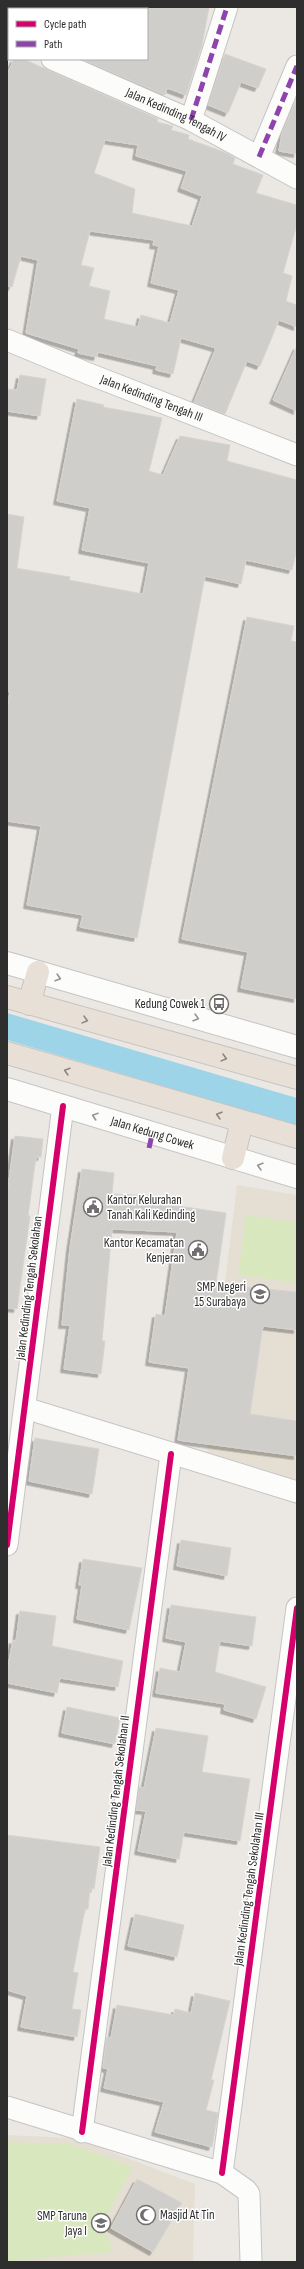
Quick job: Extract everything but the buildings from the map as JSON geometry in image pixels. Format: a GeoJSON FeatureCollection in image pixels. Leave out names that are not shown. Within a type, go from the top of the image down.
{"type":"FeatureCollection","features":[{"type":"Feature","properties":{"kind":"highway"},"geometry":{"type":"LineString","coordinates":[[29,1004],[38,972]]}},
{"type":"Feature","properties":{"kind":"highway"},"geometry":{"type":"LineString","coordinates":[[7,997],[297,1078]]}},
{"type":"Feature","properties":{"kind":"highway"},"geometry":{"type":"LineString","coordinates":[[7,1053],[297,1137]]}},
{"type":"Feature","properties":{"kind":"highway"},"geometry":{"type":"LineString","coordinates":[[233,1158],[242,1122]]}},
{"type":"Feature","properties":{"kind":"main road"},"geometry":{"type":"LineString","coordinates":[[7,963],[297,1047]]}},
{"type":"Feature","properties":{"kind":"main road","name":"Jalan Kedung Cowek"},"geometry":{"type":"LineString","coordinates":[[7,1089],[297,1177]]}},
{"type":"Feature","properties":{"kind":"street"},"geometry":{"type":"LineString","coordinates":[[191,120],[228,7]]}},
{"type":"Feature","properties":{"kind":"street","name":"Jalan Kedinding Tengah IV"},"geometry":{"type":"LineString","coordinates":[[54,60],[191,120],[297,178]]}},
{"type":"Feature","properties":{"kind":"street"},"geometry":{"type":"LineString","coordinates":[[258,157],[297,66]]}},
{"type":"Feature","properties":{"kind":"street","name":"Jalan Kedinding Tengah III"},"geometry":{"type":"LineString","coordinates":[[7,340],[88,374],[297,455]]}},
{"type":"Feature","properties":{"kind":"street","name":"Jalan Kedinding Tengah Sekolahan"},"geometry":{"type":"LineString","coordinates":[[7,1545],[63,1106]]}},
{"type":"Feature","properties":{"kind":"street"},"geometry":{"type":"LineString","coordinates":[[25,1408],[297,1492]]}},
{"type":"Feature","properties":{"kind":"street","name":"Jalan Kedinding Tengah Sekolahan II"},"geometry":{"type":"LineString","coordinates":[[82,2132],[171,1454]]}},
{"type":"Feature","properties":{"kind":"street","name":"Jalan Kedinding Tengah Sekolahan III"},"geometry":{"type":"LineString","coordinates":[[222,2173],[297,1608]]}},
{"type":"Feature","properties":{"kind":"street"},"geometry":{"type":"LineString","coordinates":[[7,2107],[82,2132],[222,2173],[246,2190],[250,2198],[251,2262]]}},
{"type":"Feature","properties":{"kind":"shaded area","name":"SMP Negeri 15 Surabaya"},"geometry":{"type":"Polygon","coordinates":[[[237,1185],[297,1195],[297,1480],[207,1452],[211,1392],[237,1185]]]}},
{"type":"Feature","properties":{"kind":"shaded area","name":"SMP Taruna Jaya I"},"geometry":{"type":"Polygon","coordinates":[[[7,2135],[75,2138],[195,2184],[193,2262],[7,2262],[7,2135]]]}},
{"type":"Feature","properties":{"kind":"green space"},"geometry":{"type":"Polygon","coordinates":[[[246,1215],[297,1222],[297,1283],[238,1275],[246,1215]]]}},
{"type":"Feature","properties":{"kind":"green space"},"geometry":{"type":"Polygon","coordinates":[[[7,2142],[70,2144],[133,2167],[102,2224],[113,2252],[7,2261],[7,2142]]]}},
{"type":"Feature","properties":{"kind":"water"},"geometry":{"type":"Polygon","coordinates":[[[7,1013],[297,1098],[297,1126],[7,1040],[7,1013]]]}},
{"type":"Feature","properties":{"kind":"marked path"},"geometry":{"type":"LineString","coordinates":[[191,120],[227,7]]}},
{"type":"Feature","properties":{"kind":"marked path"},"geometry":{"type":"LineString","coordinates":[[7,41],[8,37]]}},
{"type":"Feature","properties":{"kind":"marked path"},"geometry":{"type":"LineString","coordinates":[[259,157],[297,66]]}},
{"type":"Feature","properties":{"kind":"marked path"},"geometry":{"type":"LineString","coordinates":[[149,1148],[152,1135]]}},
{"type":"Feature","properties":{"kind":"cycle path"},"geometry":{"type":"LineString","coordinates":[[7,1545],[63,1106]]}},
{"type":"Feature","properties":{"kind":"cycle path"},"geometry":{"type":"LineString","coordinates":[[82,2132],[171,1454]]}},
{"type":"Feature","properties":{"kind":"cycle path"},"geometry":{"type":"LineString","coordinates":[[222,2173],[297,1608]]}},
{"type":"Feature","properties":{"kind":"place","name":"Kedung Cowek 1"},"geometry":{"type":"Point","coordinates":[219,1004]}},
{"type":"Feature","properties":{"kind":"place","name":"Kantor Kelurahan Tanah Kali Kedinding"},"geometry":{"type":"Point","coordinates":[93,1207]}},
{"type":"Feature","properties":{"kind":"place","name":"Kantor Kecamatan Kenjeran"},"geometry":{"type":"Point","coordinates":[198,1250]}},
{"type":"Feature","properties":{"kind":"place","name":"SMP Negeri 15 Surabaya"},"geometry":{"type":"Point","coordinates":[260,1294]}},
{"type":"Feature","properties":{"kind":"place","name":"Masjid At Tin"},"geometry":{"type":"Point","coordinates":[146,2215]}},
{"type":"Feature","properties":{"kind":"place","name":"SMP Taruna Jaya I"},"geometry":{"type":"Point","coordinates":[101,2223]}}]}
